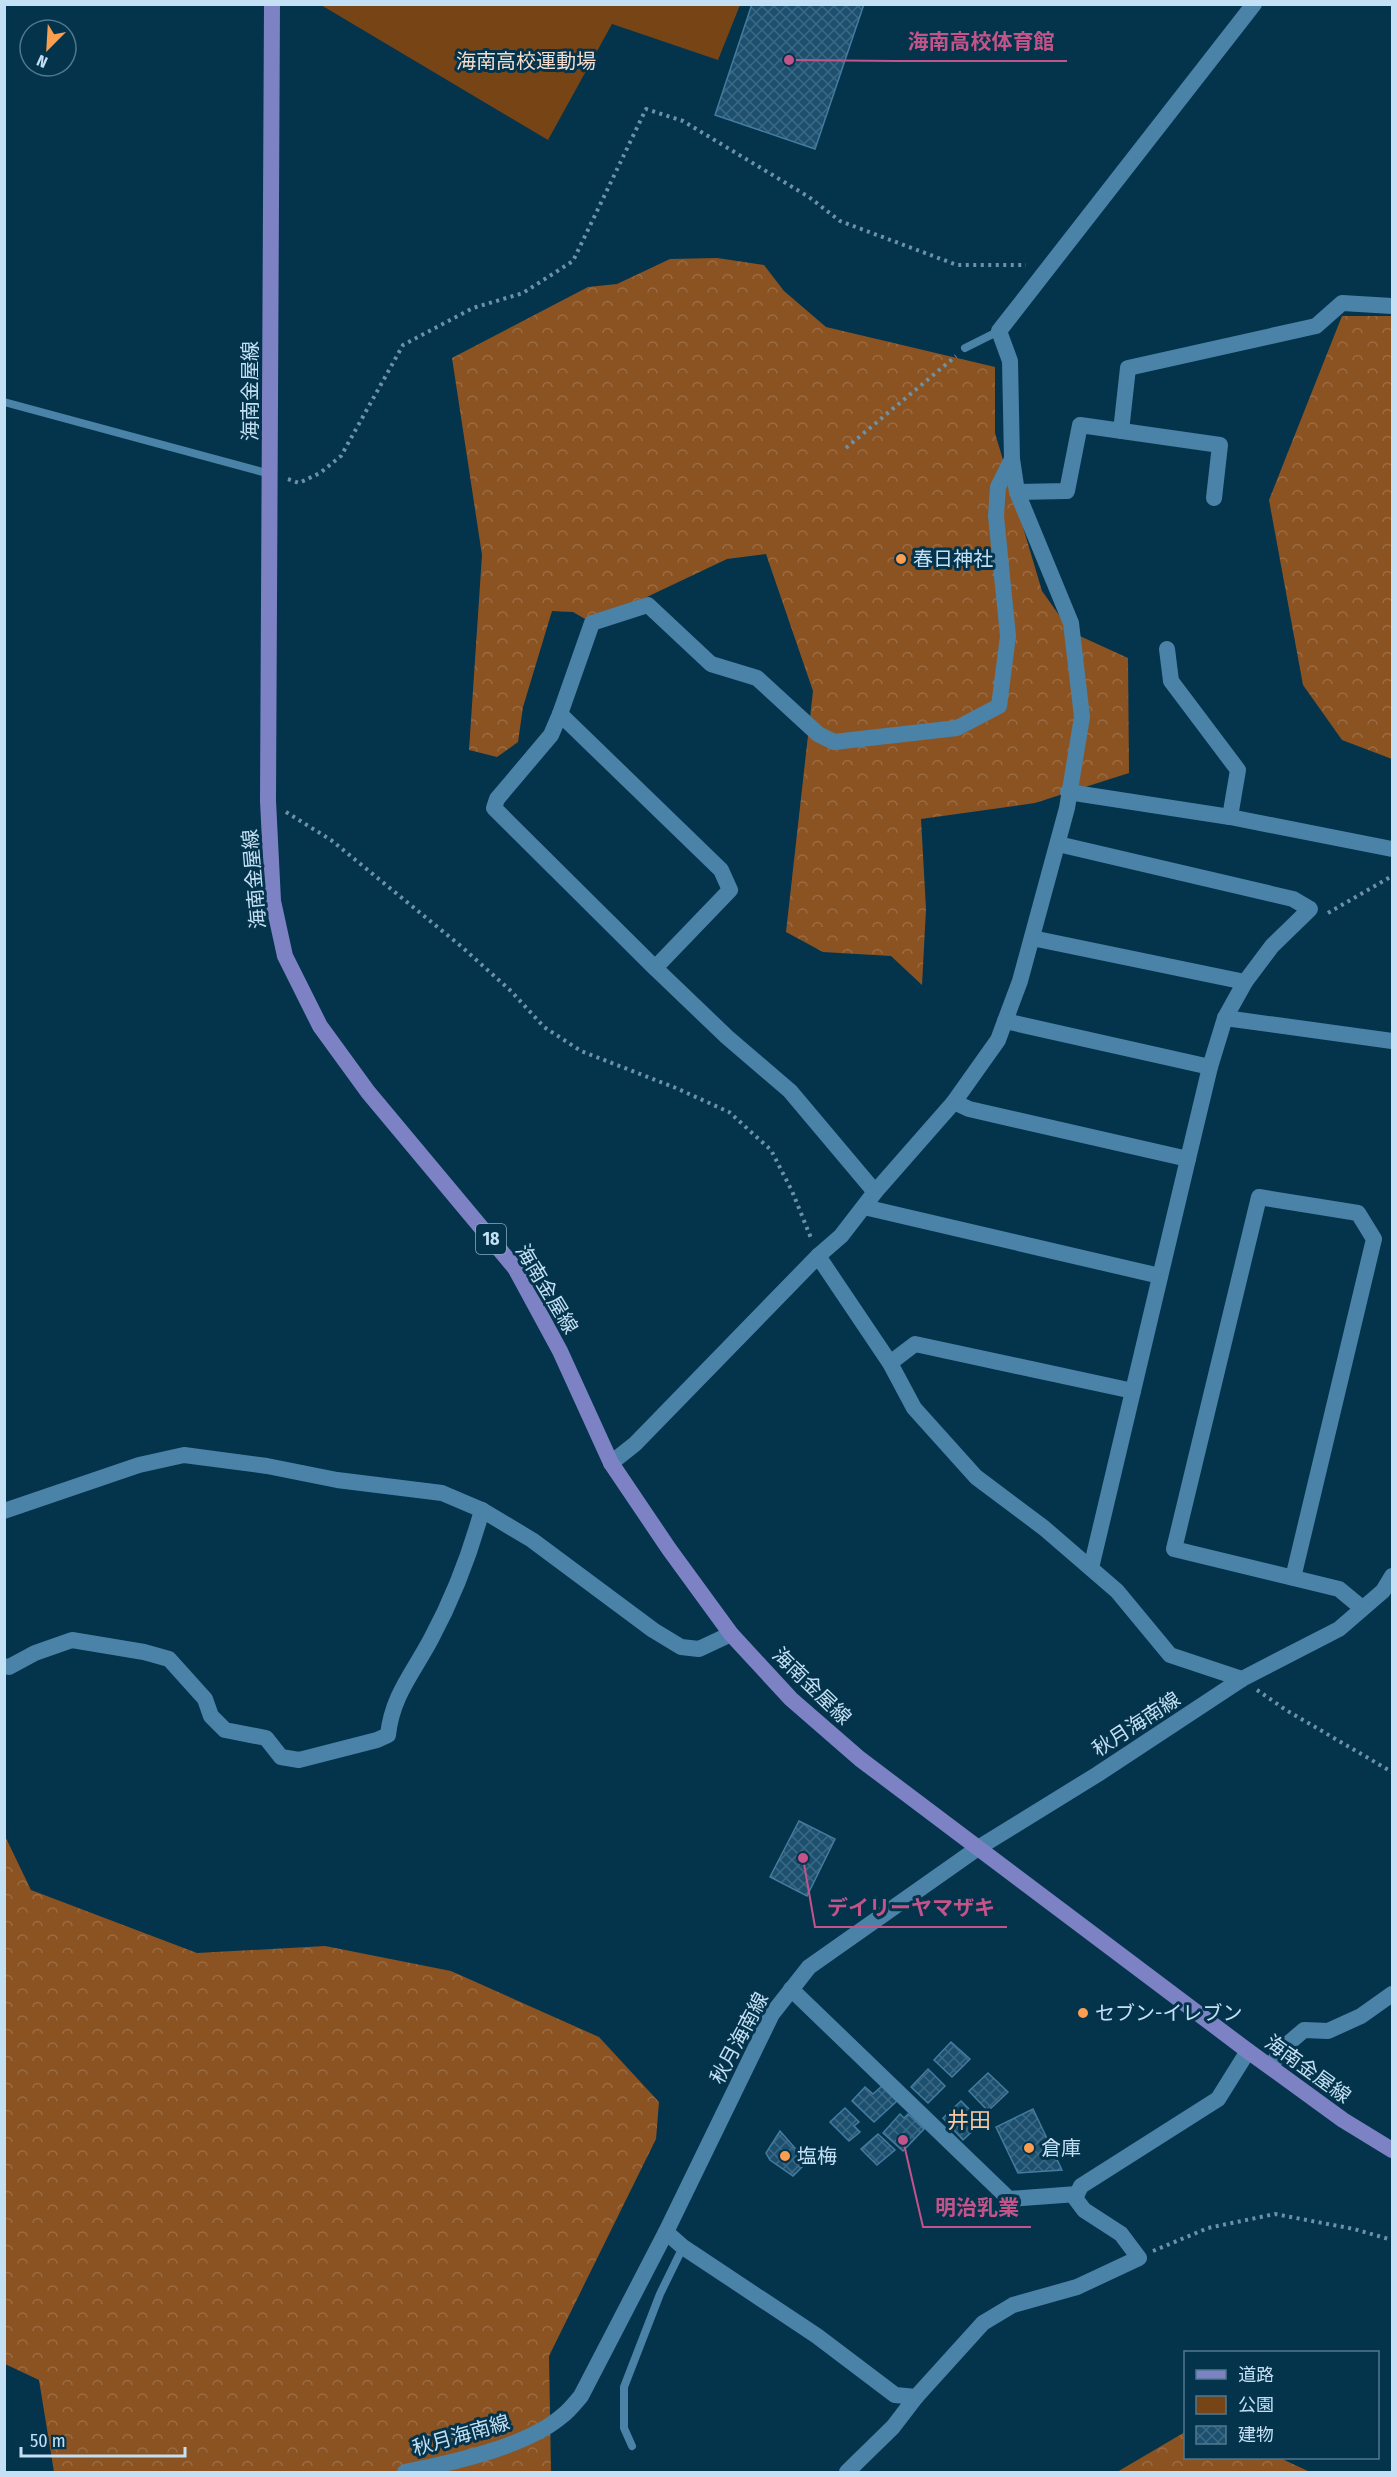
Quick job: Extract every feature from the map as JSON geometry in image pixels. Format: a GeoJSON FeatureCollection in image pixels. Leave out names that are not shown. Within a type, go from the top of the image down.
{"type":"FeatureCollection","features":[{"type":"Feature","properties":{"kind":"main road","name":"海南金屋線"},"geometry":{"type":"LineString","coordinates":[[272,4],[268,801],[273,901],[285,956],[320,1026],[368,1092],[515,1268],[560,1351],[611,1463],[669,1549],[731,1634],[791,1698],[860,1759],[978,1848],[1248,2051],[1343,2120],[1392,2151]]}},
{"type":"Feature","properties":{"kind":"street"},"geometry":{"type":"LineString","coordinates":[[611,1463],[635,1444],[818,1256],[841,1236],[874,1192],[954,1102],[998,1040],[1032,938],[1058,844],[1082,717],[1071,623],[1017,492],[1012,459],[1010,361],[999,331],[1254,4]]}},
{"type":"Feature","properties":{"kind":"street"},"geometry":{"type":"LineString","coordinates":[[1121,431],[1128,368],[1316,326],[1341,303],[1392,306]]}},
{"type":"Feature","properties":{"kind":"street"},"geometry":{"type":"LineString","coordinates":[[1017,492],[1067,491],[1080,425],[1220,445],[1214,498]]}},
{"type":"Feature","properties":{"kind":"street"},"geometry":{"type":"LineString","coordinates":[[874,1192],[790,1091],[727,1037],[654,968],[494,808],[497,799],[550,735],[560,714],[592,623],[648,605],[711,664],[757,678],[818,734],[834,741],[957,728],[999,706],[1008,636],[996,516],[998,487],[1012,459]]}},
{"type":"Feature","properties":{"kind":"street"},"geometry":{"type":"LineString","coordinates":[[1167,649],[1171,681],[1238,771],[1230,817]]}},
{"type":"Feature","properties":{"kind":"street"},"geometry":{"type":"LineString","coordinates":[[560,714],[721,870],[729,890],[654,968]]}},
{"type":"Feature","properties":{"kind":"street"},"geometry":{"type":"LineString","coordinates":[[1068,792],[1230,817],[1392,849]]}},
{"type":"Feature","properties":{"kind":"street"},"geometry":{"type":"LineString","coordinates":[[1058,844],[1293,899],[1310,909],[1272,946],[1245,982],[1225,1018],[1210,1067],[1091,1568]]}},
{"type":"Feature","properties":{"kind":"street"},"geometry":{"type":"LineString","coordinates":[[1032,938],[1245,982]]}},
{"type":"Feature","properties":{"kind":"street"},"geometry":{"type":"LineString","coordinates":[[1225,1018],[1392,1041]]}},
{"type":"Feature","properties":{"kind":"street"},"geometry":{"type":"LineString","coordinates":[[1005,1021],[1210,1067]]}},
{"type":"Feature","properties":{"kind":"street"},"geometry":{"type":"LineString","coordinates":[[954,1102],[969,1110],[1188,1159]]}},
{"type":"Feature","properties":{"kind":"street"},"geometry":{"type":"LineString","coordinates":[[1293,1578],[1374,1239],[1358,1213],[1259,1197],[1174,1549],[1293,1578],[1339,1589],[1362,1608]]}},
{"type":"Feature","properties":{"kind":"street"},"geometry":{"type":"LineString","coordinates":[[864,1207],[1160,1276]]}},
{"type":"Feature","properties":{"kind":"street"},"geometry":{"type":"LineString","coordinates":[[818,1256],[890,1363],[914,1408],[976,1477],[1044,1528],[1117,1591],[1170,1655],[1242,1679]]}},
{"type":"Feature","properties":{"kind":"street"},"geometry":{"type":"LineString","coordinates":[[890,1363],[915,1344],[1133,1391]]}},
{"type":"Feature","properties":{"kind":"street"},"geometry":{"type":"LineString","coordinates":[[4,1511],[139,1465],[184,1455],[267,1466],[337,1480],[442,1493],[482,1510],[532,1540],[653,1630],[681,1647],[699,1649],[731,1634]]}},
{"type":"Feature","properties":{"kind":"street"},"geometry":{"type":"LineString","coordinates":[[4,1666],[9,1667],[34,1653],[72,1640],[144,1652],[169,1659],[205,1699],[211,1716],[225,1730],[266,1738],[281,1757],[299,1760],[377,1740],[388,1735],[390,1714],[431,1638],[455,1586],[471,1548],[482,1510]]}},
{"type":"Feature","properties":{"kind":"street","name":"秋月海南線"},"geometry":{"type":"LineString","coordinates":[[405,2472],[452,2463],[519,2441],[561,2417],[581,2396],[666,2232],[772,2014],[809,1967],[978,1848],[1098,1774],[1242,1679],[1339,1629],[1383,1591],[1392,1576]]}},
{"type":"Feature","properties":{"kind":"street"},"geometry":{"type":"LineString","coordinates":[[791,1989],[1009,2199],[1077,2194]]}},
{"type":"Feature","properties":{"kind":"street"},"geometry":{"type":"LineString","coordinates":[[1271,2066],[1284,2048],[1304,2030],[1328,2031],[1361,2016],[1392,1994]]}},
{"type":"Feature","properties":{"kind":"street"},"geometry":{"type":"LineString","coordinates":[[847,2472],[893,2427],[916,2397],[983,2323],[1013,2305],[1077,2287],[1139,2258],[1121,2234],[1084,2210],[1075,2198],[1081,2186],[1218,2099],[1248,2051]]}},
{"type":"Feature","properties":{"kind":"street"},"geometry":{"type":"LineString","coordinates":[[666,2232],[683,2247],[817,2336],[895,2395],[916,2397]]}},
{"type":"Feature","properties":{"kind":"lane"},"geometry":{"type":"LineString","coordinates":[[965,348],[999,331]]}},
{"type":"Feature","properties":{"kind":"lane"},"geometry":{"type":"LineString","coordinates":[[4,402],[270,474]]}},
{"type":"Feature","properties":{"kind":"lane"},"geometry":{"type":"LineString","coordinates":[[632,2446],[624,2427],[624,2387],[660,2294],[683,2247]]}},
{"type":"Feature","properties":{"kind":"path"},"geometry":{"type":"LineString","coordinates":[[270,474],[299,483],[320,473],[341,456],[403,345],[473,308],[523,293],[573,261],[646,109],[683,121],[809,197],[840,221],[957,265],[1051,265]]}},
{"type":"Feature","properties":{"kind":"path"},"geometry":{"type":"LineString","coordinates":[[846,448],[965,348]]}},
{"type":"Feature","properties":{"kind":"path"},"geometry":{"type":"LineString","coordinates":[[268,801],[331,840],[462,946],[511,991],[544,1027],[581,1051],[676,1088],[729,1112],[771,1150],[792,1191],[818,1256]]}},
{"type":"Feature","properties":{"kind":"path"},"geometry":{"type":"LineString","coordinates":[[1310,909],[1329,913],[1392,876]]}},
{"type":"Feature","properties":{"kind":"path"},"geometry":{"type":"LineString","coordinates":[[1242,1679],[1286,1710],[1392,1772]]}},
{"type":"Feature","properties":{"kind":"path"},"geometry":{"type":"LineString","coordinates":[[1139,2258],[1208,2228],[1275,2214],[1354,2229],[1392,2240]]}},
{"type":"Feature","properties":{"kind":"green space","name":"海南高校運動場"},"geometry":{"type":"Polygon","coordinates":[[[321,5],[740,5],[718,60],[612,24],[548,140],[321,5]]]}},
{"type":"Feature","properties":{"kind":"green space"},"geometry":{"type":"Polygon","coordinates":[[[717,258],[764,265],[784,291],[826,327],[995,367],[995,433],[1042,591],[1071,632],[1128,658],[1129,773],[1035,803],[921,819],[926,909],[922,985],[891,956],[823,952],[786,932],[813,691],[766,554],[727,559],[592,623],[573,612],[552,611],[523,707],[518,742],[497,757],[469,750],[482,555],[452,358],[588,287],[617,284],[670,259],[717,258]]]}},
{"type":"Feature","properties":{"kind":"green space"},"geometry":{"type":"Polygon","coordinates":[[[1342,316],[1392,316],[1392,759],[1342,740],[1303,685],[1269,500],[1342,316]]]}},
{"type":"Feature","properties":{"kind":"green space"},"geometry":{"type":"Polygon","coordinates":[[[4,1834],[31,1890],[197,1953],[325,1946],[451,1971],[599,2037],[659,2102],[656,2139],[549,2356],[551,2472],[54,2472],[39,2380],[5,2364],[4,1834]]]}},
{"type":"Feature","properties":{"kind":"green space"},"geometry":{"type":"Polygon","coordinates":[[[1184,2433],[1184,2459],[1282,2459],[1310,2472],[1117,2472],[1184,2433]]]}},
{"type":"Feature","properties":{"kind":"building"},"geometry":{"type":"Polygon","coordinates":[[[752,4],[864,4],[815,149],[715,115],[752,4]]]}},
{"type":"Feature","properties":{"kind":"building"},"geometry":{"type":"Polygon","coordinates":[[[799,1821],[835,1839],[807,1896],[770,1877],[799,1821]]]}},
{"type":"Feature","properties":{"kind":"building"},"geometry":{"type":"Polygon","coordinates":[[[951,2042],[970,2059],[952,2077],[934,2060],[951,2042]]]}},
{"type":"Feature","properties":{"kind":"building"},"geometry":{"type":"Polygon","coordinates":[[[928,2069],[945,2086],[928,2103],[911,2087],[928,2069]]]}},
{"type":"Feature","properties":{"kind":"building"},"geometry":{"type":"Polygon","coordinates":[[[988,2073],[1008,2092],[988,2111],[969,2091],[988,2073]]]}},
{"type":"Feature","properties":{"kind":"building"},"geometry":{"type":"Polygon","coordinates":[[[882,2086],[897,2101],[874,2122],[852,2101],[865,2087],[873,2094],[882,2086]]]}},
{"type":"Feature","properties":{"kind":"building"},"geometry":{"type":"Polygon","coordinates":[[[961,2101],[982,2122],[963,2140],[943,2118],[961,2101]]]}},
{"type":"Feature","properties":{"kind":"building"},"geometry":{"type":"Polygon","coordinates":[[[845,2108],[859,2122],[854,2126],[860,2132],[849,2141],[830,2122],[845,2108]]]}},
{"type":"Feature","properties":{"kind":"building","name":"倉庫"},"geometry":{"type":"Polygon","coordinates":[[[1033,2109],[1062,2170],[1018,2173],[996,2127],[1033,2109]]]}},
{"type":"Feature","properties":{"kind":"building"},"geometry":{"type":"Polygon","coordinates":[[[900,2114],[904,2118],[908,2114],[924,2129],[903,2151],[883,2133],[900,2114]]]}},
{"type":"Feature","properties":{"kind":"building","name":"塩梅"},"geometry":{"type":"Polygon","coordinates":[[[780,2131],[807,2162],[793,2176],[770,2160],[766,2153],[780,2131]]]}},
{"type":"Feature","properties":{"kind":"building"},"geometry":{"type":"Polygon","coordinates":[[[878,2134],[895,2150],[877,2165],[861,2149],[878,2134]]]}},
{"type":"Feature","properties":{"kind":"place","name":"海南高校体育館"},"geometry":{"type":"Point","coordinates":[789,60]}},
{"type":"Feature","properties":{"kind":"place","name":"春日神社"},"geometry":{"type":"Point","coordinates":[901,559]}},
{"type":"Feature","properties":{"kind":"place","name":"デイリーヤマザキ"},"geometry":{"type":"Point","coordinates":[803,1858]}},
{"type":"Feature","properties":{"kind":"place","name":"セブン-イレブン"},"geometry":{"type":"Point","coordinates":[1083,2013]}},
{"type":"Feature","properties":{"kind":"place","name":"明治乳業"},"geometry":{"type":"Point","coordinates":[903,2140]}},
{"type":"Feature","properties":{"kind":"place","name":"倉庫"},"geometry":{"type":"Point","coordinates":[1029,2148]}},
{"type":"Feature","properties":{"kind":"place","name":"塩梅"},"geometry":{"type":"Point","coordinates":[785,2156]}},
{"type":"Feature","properties":{"kind":"district","name":"井田"},"geometry":{"type":"Point","coordinates":[969,2120]}}]}
